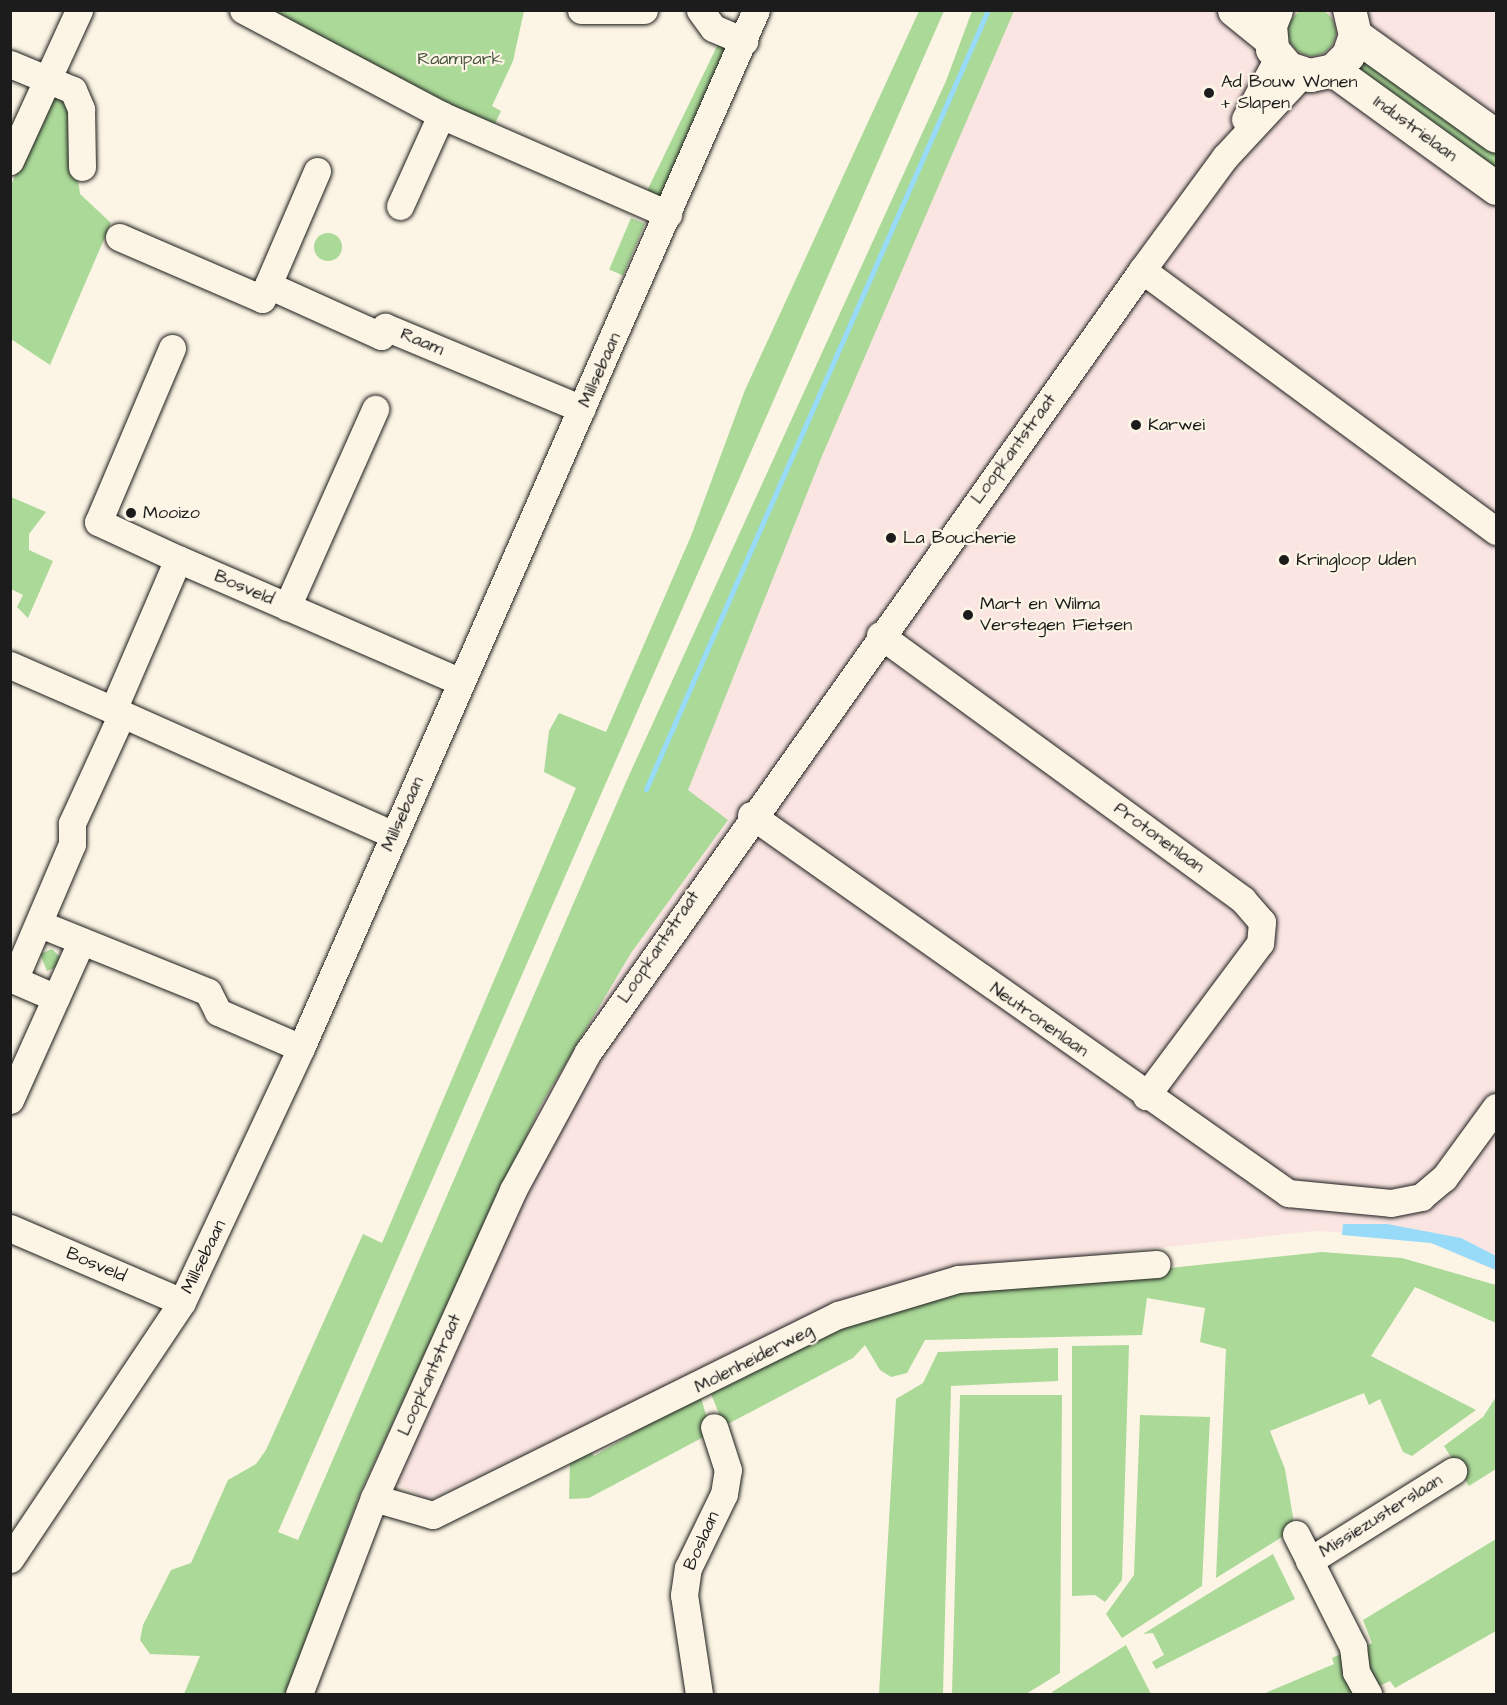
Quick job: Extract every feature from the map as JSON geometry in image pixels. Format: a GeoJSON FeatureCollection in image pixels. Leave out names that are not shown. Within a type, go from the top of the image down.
{"type":"FeatureCollection","features":[{"type":"Feature","properties":{"kind":"main road","name":"Industrielaan"},"geometry":{"type":"LineString","coordinates":[[1234,10],[1497,188]]}},
{"type":"Feature","properties":{"kind":"main road"},"geometry":{"type":"LineString","coordinates":[[1291,50],[1348,55],[1352,23]]}},
{"type":"Feature","properties":{"kind":"main road"},"geometry":{"type":"LineString","coordinates":[[1352,23],[1497,136]]}},
{"type":"Feature","properties":{"kind":"street"},"geometry":{"type":"LineString","coordinates":[[10,161],[79,10]]}},
{"type":"Feature","properties":{"kind":"street"},"geometry":{"type":"LineString","coordinates":[[243,10],[441,115],[668,214]]}},
{"type":"Feature","properties":{"kind":"street"},"geometry":{"type":"LineString","coordinates":[[581,10],[644,10]]}},
{"type":"Feature","properties":{"kind":"street"},"geometry":{"type":"LineString","coordinates":[[700,10],[713,28],[744,41]]}},
{"type":"Feature","properties":{"kind":"street","name":"Millsebaan"},"geometry":{"type":"LineString","coordinates":[[10,1559],[182,1302],[302,1048],[756,10]]}},
{"type":"Feature","properties":{"kind":"street","name":"Loopkantstraat"},"geometry":{"type":"LineString","coordinates":[[299,1695],[374,1498],[513,1190],[588,1052],[880,635],[1225,157],[1291,50]]}},
{"type":"Feature","properties":{"kind":"street"},"geometry":{"type":"LineString","coordinates":[[10,64],[73,90],[81,110],[82,167]]}},
{"type":"Feature","properties":{"kind":"street"},"geometry":{"type":"LineString","coordinates":[[400,206],[441,115]]}},
{"type":"Feature","properties":{"kind":"street"},"geometry":{"type":"LineString","coordinates":[[119,237],[262,299],[317,171]]}},
{"type":"Feature","properties":{"kind":"street"},"geometry":{"type":"LineString","coordinates":[[1142,270],[1497,531]]}},
{"type":"Feature","properties":{"kind":"street","name":"Raam"},"geometry":{"type":"LineString","coordinates":[[268,285],[381,336],[385,327],[582,409]]}},
{"type":"Feature","properties":{"kind":"street"},"geometry":{"type":"LineString","coordinates":[[56,998],[12,979],[40,924],[72,844],[72,823],[178,559],[98,522],[172,348]]}},
{"type":"Feature","properties":{"kind":"street"},"geometry":{"type":"LineString","coordinates":[[287,607],[375,409]]}},
{"type":"Feature","properties":{"kind":"street","name":"Bosveld"},"geometry":{"type":"LineString","coordinates":[[178,559],[461,682]]}},
{"type":"Feature","properties":{"kind":"street","name":"Protonenlaan"},"geometry":{"type":"LineString","coordinates":[[880,635],[1243,900],[1262,922],[1260,943],[1146,1096]]}},
{"type":"Feature","properties":{"kind":"street"},"geometry":{"type":"LineString","coordinates":[[10,665],[394,835]]}},
{"type":"Feature","properties":{"kind":"street","name":"Neutronenlaan"},"geometry":{"type":"LineString","coordinates":[[752,815],[1146,1096],[1288,1193],[1392,1203],[1420,1197],[1444,1178],[1497,1107]]}},
{"type":"Feature","properties":{"kind":"street"},"geometry":{"type":"LineString","coordinates":[[40,924],[208,992],[218,1012],[302,1048]]}},
{"type":"Feature","properties":{"kind":"street"},"geometry":{"type":"LineString","coordinates":[[10,1100],[81,942]]}},
{"type":"Feature","properties":{"kind":"street","name":"Bosveld"},"geometry":{"type":"LineString","coordinates":[[10,1228],[182,1302]]}},
{"type":"Feature","properties":{"kind":"street","name":"Molenheiderweg"},"geometry":{"type":"LineString","coordinates":[[374,1498],[434,1515],[838,1316],[957,1279],[1156,1264]]}},
{"type":"Feature","properties":{"kind":"street","name":"Boslaan"},"geometry":{"type":"LineString","coordinates":[[699,1695],[684,1595],[688,1568],[724,1494],[728,1470],[714,1427]]}},
{"type":"Feature","properties":{"kind":"street","name":"Missiezusterslaan"},"geometry":{"type":"LineString","coordinates":[[1309,1561],[1453,1471]]}},
{"type":"Feature","properties":{"kind":"street","name":"Missiezusterslaan"},"geometry":{"type":"LineString","coordinates":[[1296,1534],[1353,1647],[1356,1672],[1368,1695]]}},
{"type":"Feature","properties":{"kind":"shaded area"},"geometry":{"type":"Polygon","coordinates":[[[1011,11],[1496,11],[1496,1271],[1419,1237],[1315,1231],[954,1270],[839,1305],[429,1500],[362,1466],[1011,11]]]}},
{"type":"Feature","properties":{"kind":"green space"},"geometry":{"type":"Polygon","coordinates":[[[1307,8],[1317,8],[1332,18],[1336,32],[1335,41],[1326,52],[1317,56],[1307,56],[1292,46],[1288,37],[1288,27],[1298,12],[1307,8]]]}},
{"type":"Feature","properties":{"kind":"green space","name":"Raampark"},"geometry":{"type":"Polygon","coordinates":[[[265,11],[524,11],[513,61],[492,106],[501,111],[492,130],[265,11]]]}},
{"type":"Feature","properties":{"kind":"green space"},"geometry":{"type":"Polygon","coordinates":[[[919,11],[944,11],[278,1532],[298,1540],[626,782],[946,81],[972,11],[1014,11],[822,456],[688,790],[728,820],[631,953],[541,1105],[361,1491],[286,1694],[184,1694],[200,1656],[150,1654],[140,1640],[143,1625],[171,1570],[191,1563],[228,1480],[256,1464],[266,1450],[363,1234],[382,1243],[576,788],[544,772],[549,731],[559,713],[606,732],[691,536],[745,390],[919,11]]]}},
{"type":"Feature","properties":{"kind":"green space"},"geometry":{"type":"Polygon","coordinates":[[[720,40],[728,43],[668,196],[644,197],[720,40]]]}},
{"type":"Feature","properties":{"kind":"green space"},"geometry":{"type":"Polygon","coordinates":[[[1360,57],[1496,143],[1496,183],[1345,75],[1360,57]]]}},
{"type":"Feature","properties":{"kind":"green space"},"geometry":{"type":"Polygon","coordinates":[[[52,92],[66,93],[80,194],[111,223],[50,365],[11,339],[11,185],[52,92]]]}},
{"type":"Feature","properties":{"kind":"green space"},"geometry":{"type":"Polygon","coordinates":[[[631,218],[645,224],[623,275],[609,270],[631,218]]]}},
{"type":"Feature","properties":{"kind":"green space"},"geometry":{"type":"Polygon","coordinates":[[[328,233],[338,237],[342,247],[338,257],[328,261],[318,257],[314,247],[318,237],[328,233]]]}},
{"type":"Feature","properties":{"kind":"green space"},"geometry":{"type":"Polygon","coordinates":[[[11,497],[46,512],[29,534],[29,550],[53,561],[28,618],[17,607],[23,595],[11,589],[11,497]]]}},
{"type":"Feature","properties":{"kind":"green space"},"geometry":{"type":"Polygon","coordinates":[[[52,949],[66,963],[47,971],[40,954],[52,949]]]}},
{"type":"Feature","properties":{"kind":"green space"},"geometry":{"type":"Polygon","coordinates":[[[1322,1252],[1402,1258],[1496,1285],[1496,1323],[1415,1287],[1371,1356],[1476,1410],[1412,1456],[1403,1452],[1380,1399],[1369,1405],[1364,1393],[1270,1431],[1285,1469],[1294,1523],[1290,1532],[1216,1578],[1226,1349],[1200,1342],[1205,1308],[1147,1298],[1142,1335],[925,1340],[907,1373],[891,1377],[880,1370],[865,1345],[853,1358],[724,1426],[709,1389],[716,1385],[719,1390],[781,1358],[780,1353],[922,1294],[1322,1252]]]}},
{"type":"Feature","properties":{"kind":"green space"},"geometry":{"type":"Polygon","coordinates":[[[1129,1345],[1122,1580],[1105,1602],[1095,1595],[1072,1596],[1072,1346],[1129,1345]]]}},
{"type":"Feature","properties":{"kind":"green space"},"geometry":{"type":"Polygon","coordinates":[[[1058,1348],[1058,1381],[951,1386],[943,1694],[879,1694],[896,1399],[923,1383],[938,1352],[1058,1348]]]}},
{"type":"Feature","properties":{"kind":"green space"},"geometry":{"type":"Polygon","coordinates":[[[700,1394],[711,1433],[589,1498],[569,1499],[570,1459],[587,1446],[594,1456],[700,1394]]]}},
{"type":"Feature","properties":{"kind":"green space"},"geometry":{"type":"Polygon","coordinates":[[[960,1395],[1062,1395],[1060,1673],[1026,1694],[952,1694],[960,1395]]]}},
{"type":"Feature","properties":{"kind":"green space"},"geometry":{"type":"Polygon","coordinates":[[[1496,1397],[1496,1469],[1469,1486],[1444,1446],[1483,1417],[1496,1397]]]}},
{"type":"Feature","properties":{"kind":"green space"},"geometry":{"type":"Polygon","coordinates":[[[1140,1415],[1210,1417],[1202,1586],[1122,1638],[1106,1614],[1134,1575],[1140,1415]]]}},
{"type":"Feature","properties":{"kind":"green space"},"geometry":{"type":"Polygon","coordinates":[[[1496,1539],[1496,1631],[1395,1688],[1390,1681],[1373,1689],[1361,1648],[1372,1643],[1363,1620],[1496,1539]]]}},
{"type":"Feature","properties":{"kind":"green space"},"geometry":{"type":"Polygon","coordinates":[[[1273,1554],[1295,1599],[1156,1669],[1152,1662],[1164,1655],[1153,1633],[1143,1634],[1273,1554]]]}},
{"type":"Feature","properties":{"kind":"green space"},"geometry":{"type":"Polygon","coordinates":[[[1126,1645],[1151,1694],[1054,1694],[1052,1692],[1126,1645]]]}},
{"type":"Feature","properties":{"kind":"green space"},"geometry":{"type":"Polygon","coordinates":[[[1345,1652],[1359,1694],[1263,1694],[1334,1664],[1332,1658],[1345,1652]]]}},
{"type":"Feature","properties":{"kind":"water"},"geometry":{"type":"Polygon","coordinates":[[[1343,1224],[1387,1224],[1461,1238],[1496,1256],[1496,1270],[1431,1243],[1342,1235],[1343,1224]]]}},
{"type":"Feature","properties":{"kind":"waterway"},"geometry":{"type":"LineString","coordinates":[[646,789],[988,10]]}},
{"type":"Feature","properties":{"kind":"place","name":"Ad Bouw Wonen + Slapen"},"geometry":{"type":"Point","coordinates":[1209,93]}},
{"type":"Feature","properties":{"kind":"place","name":"Karwei"},"geometry":{"type":"Point","coordinates":[1136,425]}},
{"type":"Feature","properties":{"kind":"place","name":"Mooizo"},"geometry":{"type":"Point","coordinates":[131,513]}},
{"type":"Feature","properties":{"kind":"place","name":"La Boucherie"},"geometry":{"type":"Point","coordinates":[891,538]}},
{"type":"Feature","properties":{"kind":"place","name":"Kringloop Uden"},"geometry":{"type":"Point","coordinates":[1284,560]}},
{"type":"Feature","properties":{"kind":"place","name":"Mart en Wilma Verstegen Fietsen"},"geometry":{"type":"Point","coordinates":[968,615]}}]}
